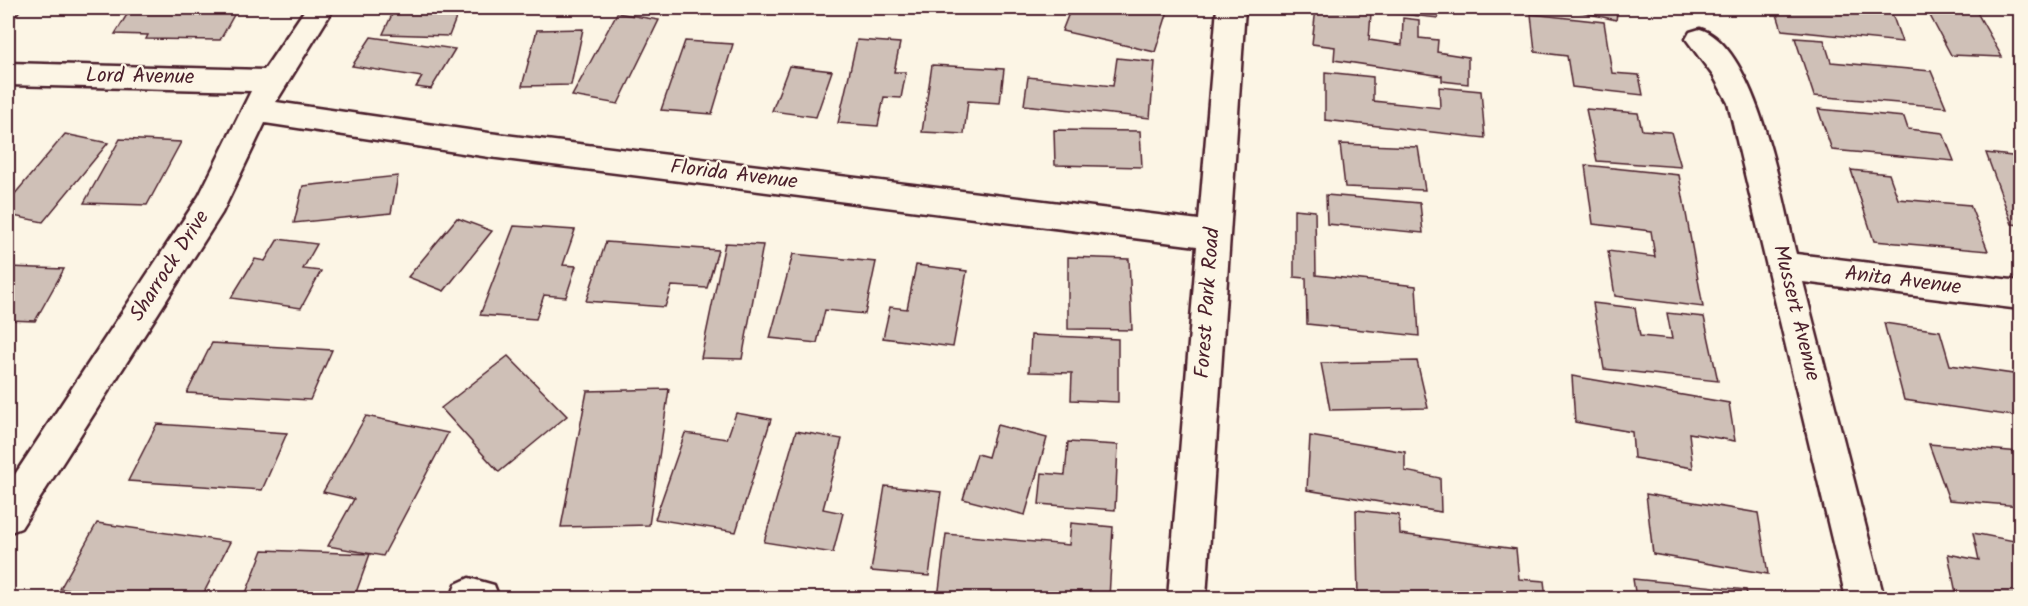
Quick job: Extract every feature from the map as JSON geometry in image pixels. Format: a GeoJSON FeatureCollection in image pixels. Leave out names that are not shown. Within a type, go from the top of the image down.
{"type":"FeatureCollection","features":[{"type":"Feature","properties":{"kind":"street","name":"Sharrock Drive"},"geometry":{"type":"LineString","coordinates":[[8,516],[211,204],[272,81],[320,8]]}},
{"type":"Feature","properties":{"kind":"street","name":"Forest Park Road"},"geometry":{"type":"LineString","coordinates":[[1187,598],[1231,8]]}},
{"type":"Feature","properties":{"kind":"street","name":"Mussert Avenue"},"geometry":{"type":"LineString","coordinates":[[1700,39],[1723,65],[1743,104],[1785,267],[1864,598]]}},
{"type":"Feature","properties":{"kind":"street","name":"Lord Avenue"},"geometry":{"type":"LineString","coordinates":[[8,74],[272,81]]}},
{"type":"Feature","properties":{"kind":"street","name":"Florida Avenue"},"geometry":{"type":"LineString","coordinates":[[256,110],[489,145],[1213,235]]}},
{"type":"Feature","properties":{"kind":"street","name":"Anita Avenue"},"geometry":{"type":"LineString","coordinates":[[1785,267],[2020,295]]}},
{"type":"Feature","properties":{"kind":"building"},"geometry":{"type":"Polygon","coordinates":[[[8,8],[22,8],[14,18],[8,18],[8,8]]]}},
{"type":"Feature","properties":{"kind":"building"},"geometry":{"type":"Polygon","coordinates":[[[131,8],[182,8],[179,12],[235,13],[220,40],[146,39],[148,35],[115,34],[131,8]]]}},
{"type":"Feature","properties":{"kind":"building"},"geometry":{"type":"Polygon","coordinates":[[[395,8],[460,8],[449,36],[383,34],[395,8]]]}},
{"type":"Feature","properties":{"kind":"building"},"geometry":{"type":"Polygon","coordinates":[[[1071,8],[1150,8],[1168,11],[1155,52],[1062,31],[1071,8]]]}},
{"type":"Feature","properties":{"kind":"building"},"geometry":{"type":"Polygon","coordinates":[[[1316,8],[1371,13],[1369,40],[1402,45],[1403,18],[1419,20],[1419,38],[1438,40],[1437,52],[1468,57],[1468,84],[1442,81],[1442,76],[1334,60],[1335,47],[1312,44],[1316,8]]]}},
{"type":"Feature","properties":{"kind":"building"},"geometry":{"type":"Polygon","coordinates":[[[1362,8],[1437,8],[1438,18],[1362,10],[1362,8]]]}},
{"type":"Feature","properties":{"kind":"building"},"geometry":{"type":"Polygon","coordinates":[[[1565,8],[1618,8],[1616,20],[1565,8]]]}},
{"type":"Feature","properties":{"kind":"building"},"geometry":{"type":"Polygon","coordinates":[[[1775,8],[1890,8],[1902,42],[1782,30],[1775,8]]]}},
{"type":"Feature","properties":{"kind":"building"},"geometry":{"type":"Polygon","coordinates":[[[1926,8],[1975,9],[2002,57],[1951,55],[1926,8]]]}},
{"type":"Feature","properties":{"kind":"building"},"geometry":{"type":"Polygon","coordinates":[[[617,13],[659,20],[618,104],[572,96],[617,13]]]}},
{"type":"Feature","properties":{"kind":"building"},"geometry":{"type":"Polygon","coordinates":[[[1531,14],[1604,22],[1612,73],[1639,75],[1643,95],[1572,87],[1567,56],[1535,52],[1531,14]]]}},
{"type":"Feature","properties":{"kind":"building"},"geometry":{"type":"Polygon","coordinates":[[[583,29],[571,85],[522,86],[537,30],[583,29]]]}},
{"type":"Feature","properties":{"kind":"building"},"geometry":{"type":"Polygon","coordinates":[[[371,37],[455,49],[431,89],[416,87],[422,77],[352,66],[371,37]]]}},
{"type":"Feature","properties":{"kind":"building"},"geometry":{"type":"Polygon","coordinates":[[[1795,38],[1824,40],[1831,62],[1931,71],[1946,107],[1814,96],[1795,38]]]}},
{"type":"Feature","properties":{"kind":"building"},"geometry":{"type":"Polygon","coordinates":[[[857,40],[900,43],[894,72],[906,72],[901,98],[884,97],[878,126],[838,123],[857,40]]]}},
{"type":"Feature","properties":{"kind":"building"},"geometry":{"type":"Polygon","coordinates":[[[685,41],[733,44],[712,114],[661,110],[685,41]]]}},
{"type":"Feature","properties":{"kind":"building"},"geometry":{"type":"Polygon","coordinates":[[[1117,58],[1155,62],[1150,118],[1024,105],[1028,77],[1113,86],[1117,58]]]}},
{"type":"Feature","properties":{"kind":"building"},"geometry":{"type":"Polygon","coordinates":[[[932,65],[1004,69],[1000,103],[968,101],[964,134],[922,132],[932,65]]]}},
{"type":"Feature","properties":{"kind":"building"},"geometry":{"type":"Polygon","coordinates":[[[789,66],[832,71],[816,117],[772,111],[789,66]]]}},
{"type":"Feature","properties":{"kind":"building"},"geometry":{"type":"Polygon","coordinates":[[[1325,72],[1373,77],[1373,101],[1440,108],[1439,87],[1481,91],[1485,138],[1325,120],[1325,72]]]}},
{"type":"Feature","properties":{"kind":"building"},"geometry":{"type":"Polygon","coordinates":[[[1586,109],[1638,113],[1642,130],[1671,132],[1681,167],[1597,161],[1586,109]]]}},
{"type":"Feature","properties":{"kind":"building"},"geometry":{"type":"Polygon","coordinates":[[[1818,109],[1904,117],[1908,129],[1943,133],[1954,161],[1832,150],[1818,109]]]}},
{"type":"Feature","properties":{"kind":"building"},"geometry":{"type":"Polygon","coordinates":[[[1054,130],[1140,131],[1142,167],[1055,165],[1054,130]]]}},
{"type":"Feature","properties":{"kind":"building"},"geometry":{"type":"Polygon","coordinates":[[[65,134],[108,143],[43,222],[8,215],[8,202],[65,134]]]}},
{"type":"Feature","properties":{"kind":"building"},"geometry":{"type":"Polygon","coordinates":[[[120,139],[181,142],[147,205],[84,203],[120,139]]]}},
{"type":"Feature","properties":{"kind":"building"},"geometry":{"type":"Polygon","coordinates":[[[1340,144],[1418,147],[1425,190],[1345,187],[1340,144]]]}},
{"type":"Feature","properties":{"kind":"building"},"geometry":{"type":"Polygon","coordinates":[[[1986,153],[2020,157],[2020,225],[2012,224],[1986,153]]]}},
{"type":"Feature","properties":{"kind":"building"},"geometry":{"type":"Polygon","coordinates":[[[1585,165],[1679,175],[1703,307],[1615,296],[1608,251],[1655,257],[1651,231],[1593,224],[1585,165]]]}},
{"type":"Feature","properties":{"kind":"building"},"geometry":{"type":"Polygon","coordinates":[[[1851,170],[1889,174],[1898,199],[1970,205],[1988,251],[1874,241],[1851,170]]]}},
{"type":"Feature","properties":{"kind":"building"},"geometry":{"type":"Polygon","coordinates":[[[398,176],[391,213],[294,223],[303,186],[398,176]]]}},
{"type":"Feature","properties":{"kind":"building"},"geometry":{"type":"Polygon","coordinates":[[[1326,195],[1420,203],[1423,233],[1327,224],[1326,195]]]}},
{"type":"Feature","properties":{"kind":"building"},"geometry":{"type":"Polygon","coordinates":[[[1294,209],[1315,211],[1316,275],[1416,286],[1419,336],[1307,324],[1306,278],[1294,277],[1294,209]]]}},
{"type":"Feature","properties":{"kind":"building"},"geometry":{"type":"Polygon","coordinates":[[[457,218],[492,231],[444,291],[408,277],[457,218]]]}},
{"type":"Feature","properties":{"kind":"building"},"geometry":{"type":"Polygon","coordinates":[[[514,226],[575,230],[563,265],[576,266],[566,297],[544,295],[536,319],[480,315],[514,226]]]}},
{"type":"Feature","properties":{"kind":"building"},"geometry":{"type":"Polygon","coordinates":[[[278,239],[317,244],[303,269],[321,271],[301,308],[231,298],[255,259],[265,261],[278,239]]]}},
{"type":"Feature","properties":{"kind":"building"},"geometry":{"type":"Polygon","coordinates":[[[606,242],[718,250],[707,288],[672,286],[665,307],[586,301],[606,242]]]}},
{"type":"Feature","properties":{"kind":"building"},"geometry":{"type":"Polygon","coordinates":[[[725,243],[763,245],[742,359],[701,358],[725,243]]]}},
{"type":"Feature","properties":{"kind":"building"},"geometry":{"type":"Polygon","coordinates":[[[793,254],[876,262],[865,314],[825,310],[817,343],[770,338],[793,254]]]}},
{"type":"Feature","properties":{"kind":"building"},"geometry":{"type":"Polygon","coordinates":[[[1068,257],[1129,259],[1132,330],[1068,329],[1068,257]]]}},
{"type":"Feature","properties":{"kind":"building"},"geometry":{"type":"Polygon","coordinates":[[[916,265],[967,271],[953,347],[883,338],[890,307],[907,309],[916,265]]]}},
{"type":"Feature","properties":{"kind":"building"},"geometry":{"type":"Polygon","coordinates":[[[8,267],[64,269],[35,321],[8,320],[8,267]]]}},
{"type":"Feature","properties":{"kind":"building"},"geometry":{"type":"Polygon","coordinates":[[[1593,303],[1635,308],[1640,336],[1672,339],[1667,313],[1704,317],[1718,381],[1604,369],[1593,303]]]}},
{"type":"Feature","properties":{"kind":"building"},"geometry":{"type":"Polygon","coordinates":[[[1884,323],[1940,331],[1950,365],[2020,375],[2020,417],[1904,400],[1884,323]]]}},
{"type":"Feature","properties":{"kind":"building"},"geometry":{"type":"Polygon","coordinates":[[[1031,335],[1118,339],[1118,402],[1071,400],[1072,373],[1029,372],[1031,335]]]}},
{"type":"Feature","properties":{"kind":"building"},"geometry":{"type":"Polygon","coordinates":[[[212,343],[332,350],[310,400],[187,393],[212,343]]]}},
{"type":"Feature","properties":{"kind":"building"},"geometry":{"type":"Polygon","coordinates":[[[508,356],[567,416],[499,472],[441,408],[508,356]]]}},
{"type":"Feature","properties":{"kind":"building"},"geometry":{"type":"Polygon","coordinates":[[[1417,361],[1428,408],[1330,410],[1321,363],[1417,361]]]}},
{"type":"Feature","properties":{"kind":"building"},"geometry":{"type":"Polygon","coordinates":[[[1572,376],[1729,403],[1735,441],[1689,433],[1693,468],[1634,458],[1632,432],[1575,422],[1572,376]]]}},
{"type":"Feature","properties":{"kind":"building"},"geometry":{"type":"Polygon","coordinates":[[[669,389],[649,525],[561,527],[587,391],[669,389]]]}},
{"type":"Feature","properties":{"kind":"building"},"geometry":{"type":"Polygon","coordinates":[[[736,413],[771,419],[736,532],[655,519],[685,433],[727,439],[736,413]]]}},
{"type":"Feature","properties":{"kind":"building"},"geometry":{"type":"Polygon","coordinates":[[[366,416],[448,433],[383,556],[328,546],[354,499],[323,492],[366,416]]]}},
{"type":"Feature","properties":{"kind":"building"},"geometry":{"type":"Polygon","coordinates":[[[157,424],[287,433],[262,490],[128,481],[157,424]]]}},
{"type":"Feature","properties":{"kind":"building"},"geometry":{"type":"Polygon","coordinates":[[[997,425],[1047,438],[1025,515],[963,499],[977,454],[988,457],[997,425]]]}},
{"type":"Feature","properties":{"kind":"building"},"geometry":{"type":"Polygon","coordinates":[[[796,431],[842,439],[823,509],[843,513],[833,553],[764,542],[796,431]]]}},
{"type":"Feature","properties":{"kind":"building"},"geometry":{"type":"Polygon","coordinates":[[[1310,436],[1405,452],[1405,471],[1440,478],[1441,512],[1307,490],[1310,436]]]}},
{"type":"Feature","properties":{"kind":"building"},"geometry":{"type":"Polygon","coordinates":[[[1068,442],[1118,445],[1115,510],[1039,504],[1042,473],[1065,475],[1068,442]]]}},
{"type":"Feature","properties":{"kind":"building"},"geometry":{"type":"Polygon","coordinates":[[[1929,444],[2020,452],[2020,506],[1949,500],[1929,444]]]}},
{"type":"Feature","properties":{"kind":"building"},"geometry":{"type":"Polygon","coordinates":[[[885,486],[941,492],[929,576],[871,571],[885,486]]]}},
{"type":"Feature","properties":{"kind":"building"},"geometry":{"type":"Polygon","coordinates":[[[1646,494],[1758,513],[1768,574],[1653,554],[1646,494]]]}},
{"type":"Feature","properties":{"kind":"building"},"geometry":{"type":"Polygon","coordinates":[[[1356,510],[1399,515],[1400,534],[1516,549],[1519,579],[1544,581],[1546,598],[1358,597],[1356,510]]]}},
{"type":"Feature","properties":{"kind":"building"},"geometry":{"type":"Polygon","coordinates":[[[97,523],[230,542],[201,598],[132,598],[60,589],[97,523]]]}},
{"type":"Feature","properties":{"kind":"building"},"geometry":{"type":"Polygon","coordinates":[[[1071,523],[1113,527],[1109,598],[938,598],[946,534],[1069,545],[1071,523]]]}},
{"type":"Feature","properties":{"kind":"building"},"geometry":{"type":"Polygon","coordinates":[[[1973,533],[2020,542],[2020,598],[1957,598],[1948,554],[1979,560],[1973,533]]]}},
{"type":"Feature","properties":{"kind":"building"},"geometry":{"type":"Polygon","coordinates":[[[263,550],[370,554],[354,598],[244,598],[263,550]]]}},
{"type":"Feature","properties":{"kind":"building"},"geometry":{"type":"Polygon","coordinates":[[[1633,579],[1746,590],[1748,598],[1636,598],[1633,579]]]}}]}
